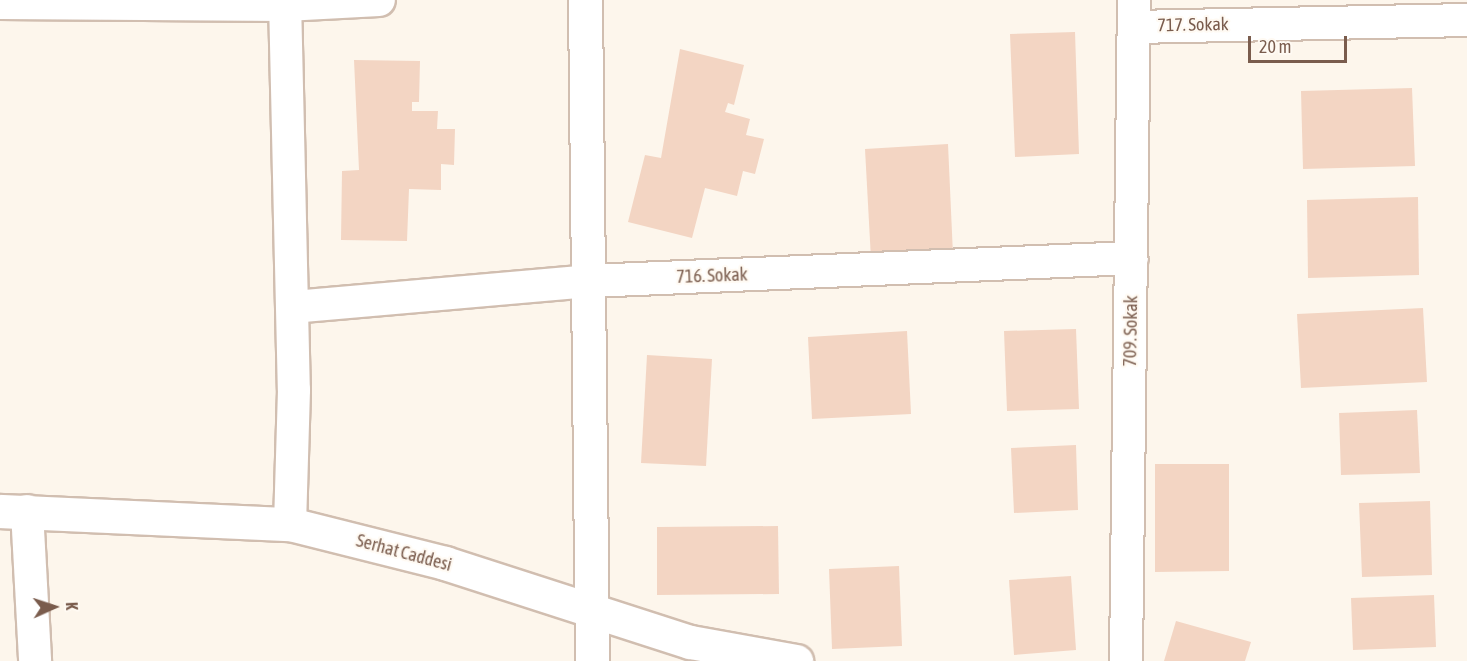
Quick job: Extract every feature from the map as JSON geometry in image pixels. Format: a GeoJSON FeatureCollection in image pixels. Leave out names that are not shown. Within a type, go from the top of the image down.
{"type":"FeatureCollection","features":[{"type":"Feature","properties":{"kind":"street"},"geometry":{"type":"LineString","coordinates":[[0,3],[285,3],[379,0]]}},
{"type":"Feature","properties":{"kind":"street"},"geometry":{"type":"LineString","coordinates":[[585,0],[590,281],[592,661]]}},
{"type":"Feature","properties":{"kind":"street"},"geometry":{"type":"LineString","coordinates":[[285,3],[293,307],[290,524]]}},
{"type":"Feature","properties":{"kind":"street","name":"717. Sokak"},"geometry":{"type":"LineString","coordinates":[[1134,13],[1467,20]]}},
{"type":"Feature","properties":{"kind":"street","name":"709. Sokak"},"geometry":{"type":"LineString","coordinates":[[1126,661],[1134,13]]}},
{"type":"Feature","properties":{"kind":"street","name":"716. Sokak"},"geometry":{"type":"LineString","coordinates":[[293,307],[590,281],[1132,258]]}},
{"type":"Feature","properties":{"kind":"street"},"geometry":{"type":"LineString","coordinates":[[14,511],[35,661]]}},
{"type":"Feature","properties":{"kind":"street","name":"Serhat Caddesi"},"geometry":{"type":"LineString","coordinates":[[14,511],[290,524],[445,563],[690,642],[796,661]]}},
{"type":"Feature","properties":{"kind":"building"},"geometry":{"type":"Polygon","coordinates":[[[1075,32],[1079,154],[1015,157],[1010,34],[1075,32]]]}},
{"type":"Feature","properties":{"kind":"building"},"geometry":{"type":"Polygon","coordinates":[[[680,49],[744,65],[734,105],[728,103],[725,112],[750,119],[746,135],[764,139],[755,174],[743,171],[737,196],[705,188],[692,238],[628,222],[645,155],[661,158],[680,49]]]}},
{"type":"Feature","properties":{"kind":"building"},"geometry":{"type":"Polygon","coordinates":[[[354,60],[420,61],[419,102],[412,102],[412,111],[438,111],[437,129],[455,129],[454,165],[441,164],[441,190],[409,189],[407,241],[341,240],[342,171],[359,170],[354,60]]]}},
{"type":"Feature","properties":{"kind":"building"},"geometry":{"type":"Polygon","coordinates":[[[1412,88],[1415,166],[1303,169],[1301,91],[1412,88]]]}},
{"type":"Feature","properties":{"kind":"building"},"geometry":{"type":"Polygon","coordinates":[[[948,144],[953,255],[871,259],[865,149],[948,144]]]}},
{"type":"Feature","properties":{"kind":"building"},"geometry":{"type":"Polygon","coordinates":[[[1418,197],[1419,275],[1308,278],[1307,200],[1418,197]]]}},
{"type":"Feature","properties":{"kind":"building"},"geometry":{"type":"Polygon","coordinates":[[[1423,308],[1427,382],[1301,388],[1297,314],[1423,308]]]}},
{"type":"Feature","properties":{"kind":"building"},"geometry":{"type":"Polygon","coordinates":[[[1076,329],[1079,409],[1007,411],[1004,331],[1076,329]]]}},
{"type":"Feature","properties":{"kind":"building"},"geometry":{"type":"Polygon","coordinates":[[[907,331],[911,414],[812,419],[808,337],[907,331]]]}},
{"type":"Feature","properties":{"kind":"building"},"geometry":{"type":"Polygon","coordinates":[[[647,355],[712,359],[706,466],[641,463],[647,355]]]}},
{"type":"Feature","properties":{"kind":"building"},"geometry":{"type":"Polygon","coordinates":[[[1417,410],[1420,473],[1341,475],[1339,413],[1417,410]]]}},
{"type":"Feature","properties":{"kind":"building"},"geometry":{"type":"Polygon","coordinates":[[[1076,445],[1078,510],[1014,513],[1011,448],[1076,445]]]}},
{"type":"Feature","properties":{"kind":"building"},"geometry":{"type":"Polygon","coordinates":[[[1155,464],[1229,464],[1229,571],[1155,572],[1155,464]]]}},
{"type":"Feature","properties":{"kind":"building"},"geometry":{"type":"Polygon","coordinates":[[[1430,501],[1432,575],[1362,577],[1359,503],[1430,501]]]}},
{"type":"Feature","properties":{"kind":"building"},"geometry":{"type":"Polygon","coordinates":[[[778,526],[779,594],[657,595],[657,527],[778,526]]]}},
{"type":"Feature","properties":{"kind":"building"},"geometry":{"type":"Polygon","coordinates":[[[899,566],[902,646],[832,649],[829,569],[899,566]]]}},
{"type":"Feature","properties":{"kind":"building"},"geometry":{"type":"Polygon","coordinates":[[[1071,576],[1076,650],[1014,655],[1009,580],[1071,576]]]}},
{"type":"Feature","properties":{"kind":"building"},"geometry":{"type":"Polygon","coordinates":[[[1434,595],[1436,647],[1353,650],[1351,598],[1434,595]]]}},
{"type":"Feature","properties":{"kind":"building"},"geometry":{"type":"Polygon","coordinates":[[[1176,621],[1251,642],[1245,661],[1164,661],[1176,621]]]}}]}
